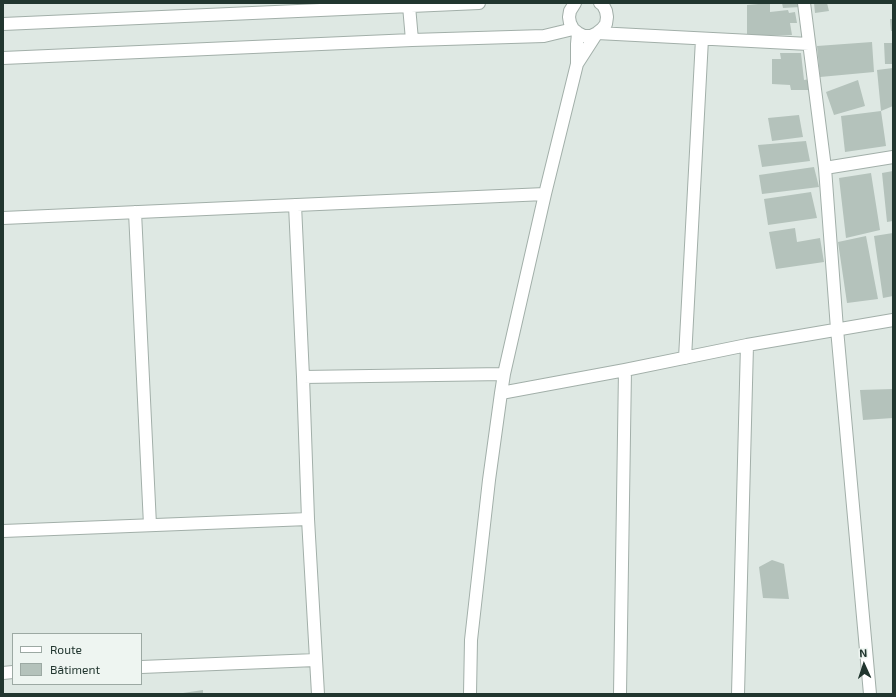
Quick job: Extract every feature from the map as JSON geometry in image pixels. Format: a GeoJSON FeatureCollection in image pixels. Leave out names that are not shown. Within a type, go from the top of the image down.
{"type":"FeatureCollection","features":[{"type":"Feature","properties":{"kind":"street"},"geometry":{"type":"LineString","coordinates":[[3,24],[479,3]]}},
{"type":"Feature","properties":{"kind":"street"},"geometry":{"type":"LineString","coordinates":[[575,3],[570,10],[570,23],[576,31],[584,36],[597,34],[809,44]]}},
{"type":"Feature","properties":{"kind":"street"},"geometry":{"type":"LineString","coordinates":[[804,3],[825,168],[837,329],[870,694]]}},
{"type":"Feature","properties":{"kind":"street"},"geometry":{"type":"LineString","coordinates":[[577,64],[597,34],[606,24],[607,17],[603,4]]}},
{"type":"Feature","properties":{"kind":"street"},"geometry":{"type":"LineString","coordinates":[[409,5],[412,40]]}},
{"type":"Feature","properties":{"kind":"street"},"geometry":{"type":"LineString","coordinates":[[3,58],[412,40],[544,36],[576,31]]}},
{"type":"Feature","properties":{"kind":"street"},"geometry":{"type":"LineString","coordinates":[[470,694],[471,640],[489,480],[504,374],[545,194],[577,64],[576,31]]}},
{"type":"Feature","properties":{"kind":"street"},"geometry":{"type":"LineString","coordinates":[[685,358],[702,39]]}},
{"type":"Feature","properties":{"kind":"street"},"geometry":{"type":"LineString","coordinates":[[825,168],[893,156]]}},
{"type":"Feature","properties":{"kind":"street"},"geometry":{"type":"LineString","coordinates":[[3,218],[545,194]]}},
{"type":"Feature","properties":{"kind":"street"},"geometry":{"type":"LineString","coordinates":[[295,205],[308,519],[318,694]]}},
{"type":"Feature","properties":{"kind":"street"},"geometry":{"type":"LineString","coordinates":[[136,212],[150,525]]}},
{"type":"Feature","properties":{"kind":"street"},"geometry":{"type":"LineString","coordinates":[[501,393],[747,345],[893,320]]}},
{"type":"Feature","properties":{"kind":"street"},"geometry":{"type":"LineString","coordinates":[[738,694],[747,345]]}},
{"type":"Feature","properties":{"kind":"street"},"geometry":{"type":"LineString","coordinates":[[620,694],[625,370]]}},
{"type":"Feature","properties":{"kind":"street"},"geometry":{"type":"LineString","coordinates":[[303,377],[504,374]]}},
{"type":"Feature","properties":{"kind":"street"},"geometry":{"type":"LineString","coordinates":[[3,531],[308,519]]}},
{"type":"Feature","properties":{"kind":"street"},"geometry":{"type":"LineString","coordinates":[[142,667],[316,660]]}},
{"type":"Feature","properties":{"kind":"building"},"geometry":{"type":"Polygon","coordinates":[[[770,3],[770,12],[788,10],[789,13],[795,12],[797,23],[790,23],[792,35],[747,36],[747,5],[770,3]]]}},
{"type":"Feature","properties":{"kind":"building"},"geometry":{"type":"Polygon","coordinates":[[[782,3],[799,3],[800,7],[783,8],[782,3]]]}},
{"type":"Feature","properties":{"kind":"building"},"geometry":{"type":"Polygon","coordinates":[[[814,3],[827,3],[829,11],[815,13],[814,3]]]}},
{"type":"Feature","properties":{"kind":"building"},"geometry":{"type":"Polygon","coordinates":[[[890,19],[893,19],[893,31],[891,31],[890,19]]]}},
{"type":"Feature","properties":{"kind":"building"},"geometry":{"type":"Polygon","coordinates":[[[872,42],[874,72],[820,77],[817,46],[872,42]]]}},
{"type":"Feature","properties":{"kind":"building"},"geometry":{"type":"Polygon","coordinates":[[[884,43],[893,43],[893,64],[885,64],[884,43]]]}},
{"type":"Feature","properties":{"kind":"building"},"geometry":{"type":"Polygon","coordinates":[[[780,53],[801,53],[804,80],[810,79],[811,90],[791,90],[790,85],[772,84],[772,59],[781,59],[780,53]]]}},
{"type":"Feature","properties":{"kind":"building"},"geometry":{"type":"Polygon","coordinates":[[[893,68],[893,106],[881,111],[877,70],[893,68]]]}},
{"type":"Feature","properties":{"kind":"building"},"geometry":{"type":"Polygon","coordinates":[[[858,80],[865,106],[834,115],[826,92],[858,80]]]}},
{"type":"Feature","properties":{"kind":"building"},"geometry":{"type":"Polygon","coordinates":[[[881,111],[886,146],[845,152],[841,116],[881,111]]]}},
{"type":"Feature","properties":{"kind":"building"},"geometry":{"type":"Polygon","coordinates":[[[799,115],[803,137],[772,141],[768,118],[799,115]]]}},
{"type":"Feature","properties":{"kind":"building"},"geometry":{"type":"Polygon","coordinates":[[[806,141],[810,161],[762,167],[758,145],[806,141]]]}},
{"type":"Feature","properties":{"kind":"building"},"geometry":{"type":"Polygon","coordinates":[[[814,167],[819,187],[762,194],[759,175],[814,167]]]}},
{"type":"Feature","properties":{"kind":"building"},"geometry":{"type":"Polygon","coordinates":[[[893,171],[893,221],[887,222],[882,173],[893,171]]]}},
{"type":"Feature","properties":{"kind":"building"},"geometry":{"type":"Polygon","coordinates":[[[871,173],[880,230],[846,238],[839,178],[871,173]]]}},
{"type":"Feature","properties":{"kind":"building"},"geometry":{"type":"Polygon","coordinates":[[[811,192],[817,218],[768,225],[764,199],[811,192]]]}},
{"type":"Feature","properties":{"kind":"building"},"geometry":{"type":"Polygon","coordinates":[[[795,228],[797,242],[820,238],[824,262],[776,269],[769,232],[795,228]]]}},
{"type":"Feature","properties":{"kind":"building"},"geometry":{"type":"Polygon","coordinates":[[[893,233],[893,296],[883,298],[874,236],[893,233]]]}},
{"type":"Feature","properties":{"kind":"building"},"geometry":{"type":"Polygon","coordinates":[[[866,236],[878,299],[847,303],[838,242],[866,236]]]}},
{"type":"Feature","properties":{"kind":"building"},"geometry":{"type":"Polygon","coordinates":[[[893,389],[893,418],[863,420],[860,390],[893,389]]]}},
{"type":"Feature","properties":{"kind":"building"},"geometry":{"type":"Polygon","coordinates":[[[772,560],[784,564],[789,599],[763,598],[759,567],[772,560]]]}},
{"type":"Feature","properties":{"kind":"building"},"geometry":{"type":"Polygon","coordinates":[[[203,690],[203,694],[183,694],[183,693],[203,690]]]}}]}
